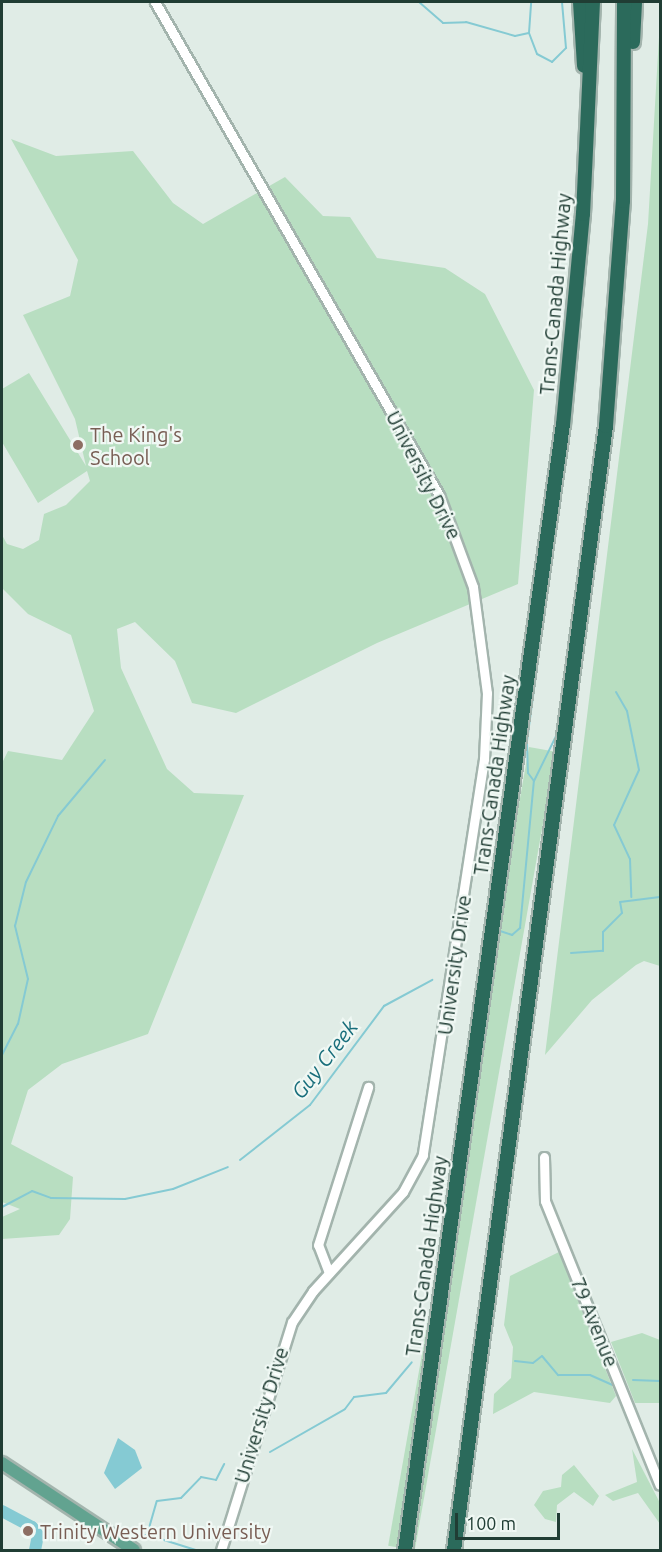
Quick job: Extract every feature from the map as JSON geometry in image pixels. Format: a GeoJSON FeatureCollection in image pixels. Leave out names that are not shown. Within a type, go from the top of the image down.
{"type":"FeatureCollection","features":[{"type":"Feature","properties":{"kind":"highway"},"geometry":{"type":"LineString","coordinates":[[580,2],[589,116]]}},
{"type":"Feature","properties":{"kind":"highway","name":"Trans-Canada Highway"},"geometry":{"type":"LineString","coordinates":[[405,1551],[563,425],[589,116],[593,2]]}},
{"type":"Feature","properties":{"kind":"highway"},"geometry":{"type":"LineString","coordinates":[[454,1551],[601,472],[621,249],[626,101],[624,2]]}},
{"type":"Feature","properties":{"kind":"highway"},"geometry":{"type":"LineString","coordinates":[[626,101],[632,77],[635,2]]}},
{"type":"Feature","properties":{"kind":"main road"},"geometry":{"type":"LineString","coordinates":[[2,1463],[134,1551]]}},
{"type":"Feature","properties":{"kind":"street","name":"University Drive"},"geometry":{"type":"LineString","coordinates":[[155,2],[439,495],[466,563],[483,638],[484,759],[427,1139],[403,1192],[329,1273],[300,1311],[280,1349],[221,1551]]}},
{"type":"Feature","properties":{"kind":"street"},"geometry":{"type":"LineString","coordinates":[[329,1273],[318,1245],[368,1087]]}},
{"type":"Feature","properties":{"kind":"street","name":"79 Avenue"},"geometry":{"type":"LineString","coordinates":[[544,1157],[545,1201],[660,1485]]}},
{"type":"Feature","properties":{"kind":"street","name":"University Drive"},"geometry":{"type":"LineString","coordinates":[[227,1551],[228,1523]]}},
{"type":"Feature","properties":{"kind":"green space"},"geometry":{"type":"Polygon","coordinates":[[[660,20],[660,966],[644,961],[636,965],[592,1000],[545,1055],[648,224],[660,20]]]}},
{"type":"Feature","properties":{"kind":"green space"},"geometry":{"type":"Polygon","coordinates":[[[11,139],[56,156],[133,151],[173,203],[203,224],[285,177],[323,216],[350,217],[377,258],[445,268],[485,294],[534,390],[518,584],[377,643],[236,713],[192,703],[175,661],[135,622],[117,629],[121,668],[167,769],[194,793],[244,795],[148,1034],[62,1064],[28,1090],[11,1144],[73,1177],[70,1219],[59,1235],[2,1239],[2,1217],[20,1209],[2,1202],[2,763],[8,751],[62,760],[94,711],[71,635],[28,614],[2,588],[2,535],[7,544],[23,549],[39,540],[44,514],[66,505],[90,481],[87,471],[38,503],[2,442],[2,389],[29,373],[86,466],[75,419],[23,315],[70,296],[78,260],[11,139]]]}},
{"type":"Feature","properties":{"kind":"green space"},"geometry":{"type":"Polygon","coordinates":[[[529,747],[556,752],[415,1550],[388,1546],[529,747]]]}},
{"type":"Feature","properties":{"kind":"green space"},"geometry":{"type":"Polygon","coordinates":[[[559,1252],[616,1396],[610,1403],[534,1392],[493,1414],[494,1394],[511,1378],[513,1347],[504,1325],[510,1276],[559,1252]]]}},
{"type":"Feature","properties":{"kind":"green space"},"geometry":{"type":"Polygon","coordinates":[[[642,1333],[660,1340],[660,1403],[635,1403],[611,1342],[642,1333]]]}},
{"type":"Feature","properties":{"kind":"green space"},"geometry":{"type":"Polygon","coordinates":[[[632,1449],[660,1503],[660,1524],[638,1493],[613,1501],[605,1495],[637,1482],[632,1449]]]}},
{"type":"Feature","properties":{"kind":"green space"},"geometry":{"type":"Polygon","coordinates":[[[574,1465],[599,1496],[593,1506],[574,1492],[557,1505],[556,1522],[545,1519],[534,1505],[543,1491],[561,1487],[562,1475],[574,1465]]]}},
{"type":"Feature","properties":{"kind":"water"},"geometry":{"type":"Polygon","coordinates":[[[118,1438],[135,1450],[142,1468],[115,1489],[104,1473],[118,1438]]]}},
{"type":"Feature","properties":{"kind":"waterway"},"geometry":{"type":"LineString","coordinates":[[419,2],[443,23],[466,22],[515,36],[529,33],[537,54],[552,62],[566,48],[562,2]]}},
{"type":"Feature","properties":{"kind":"waterway"},"geometry":{"type":"LineString","coordinates":[[529,33],[531,2]]}},
{"type":"Feature","properties":{"kind":"waterway"},"geometry":{"type":"LineString","coordinates":[[534,781],[528,773],[527,741],[551,560]]}},
{"type":"Feature","properties":{"kind":"waterway"},"geometry":{"type":"LineString","coordinates":[[616,692],[627,711],[639,770],[614,825],[630,859],[631,897]]}},
{"type":"Feature","properties":{"kind":"waterway"},"geometry":{"type":"LineString","coordinates":[[500,931],[512,935],[520,928],[534,781],[558,732]]}},
{"type":"Feature","properties":{"kind":"waterway"},"geometry":{"type":"LineString","coordinates":[[2,1055],[18,1024],[28,979],[15,926],[26,882],[58,816],[105,760]]}},
{"type":"Feature","properties":{"kind":"waterway","name":"Guy Creek"},"geometry":{"type":"LineString","coordinates":[[571,953],[603,951],[603,932],[622,913],[620,902],[660,897]]}},
{"type":"Feature","properties":{"kind":"waterway","name":"Guy Creek"},"geometry":{"type":"LineString","coordinates":[[240,1160],[310,1105],[384,1006],[432,980]]}},
{"type":"Feature","properties":{"kind":"waterway","name":"Guy Creek"},"geometry":{"type":"LineString","coordinates":[[2,1207],[32,1191],[51,1198],[125,1199],[173,1189],[228,1167]]}},
{"type":"Feature","properties":{"kind":"waterway"},"geometry":{"type":"LineString","coordinates":[[515,1361],[533,1363],[542,1356],[558,1375],[590,1375],[612,1385]]}},
{"type":"Feature","properties":{"kind":"waterway"},"geometry":{"type":"LineString","coordinates":[[270,1452],[345,1409],[354,1397],[386,1393],[412,1362]]}},
{"type":"Feature","properties":{"kind":"waterway"},"geometry":{"type":"LineString","coordinates":[[633,1380],[660,1381]]}},
{"type":"Feature","properties":{"kind":"waterway"},"geometry":{"type":"LineString","coordinates":[[137,1537],[147,1535],[157,1501],[181,1498],[201,1477],[216,1480],[224,1464]]}},
{"type":"Feature","properties":{"kind":"waterway"},"geometry":{"type":"LineString","coordinates":[[2,1511],[32,1527],[38,1535],[35,1550]]}},
{"type":"Feature","properties":{"kind":"waterway"},"geometry":{"type":"LineString","coordinates":[[148,1535],[196,1550]]}},
{"type":"Feature","properties":{"kind":"place","name":"The King's School"},"geometry":{"type":"Point","coordinates":[78,445]}},
{"type":"Feature","properties":{"kind":"place","name":"Trinity Western University"},"geometry":{"type":"Point","coordinates":[28,1531]}}]}
